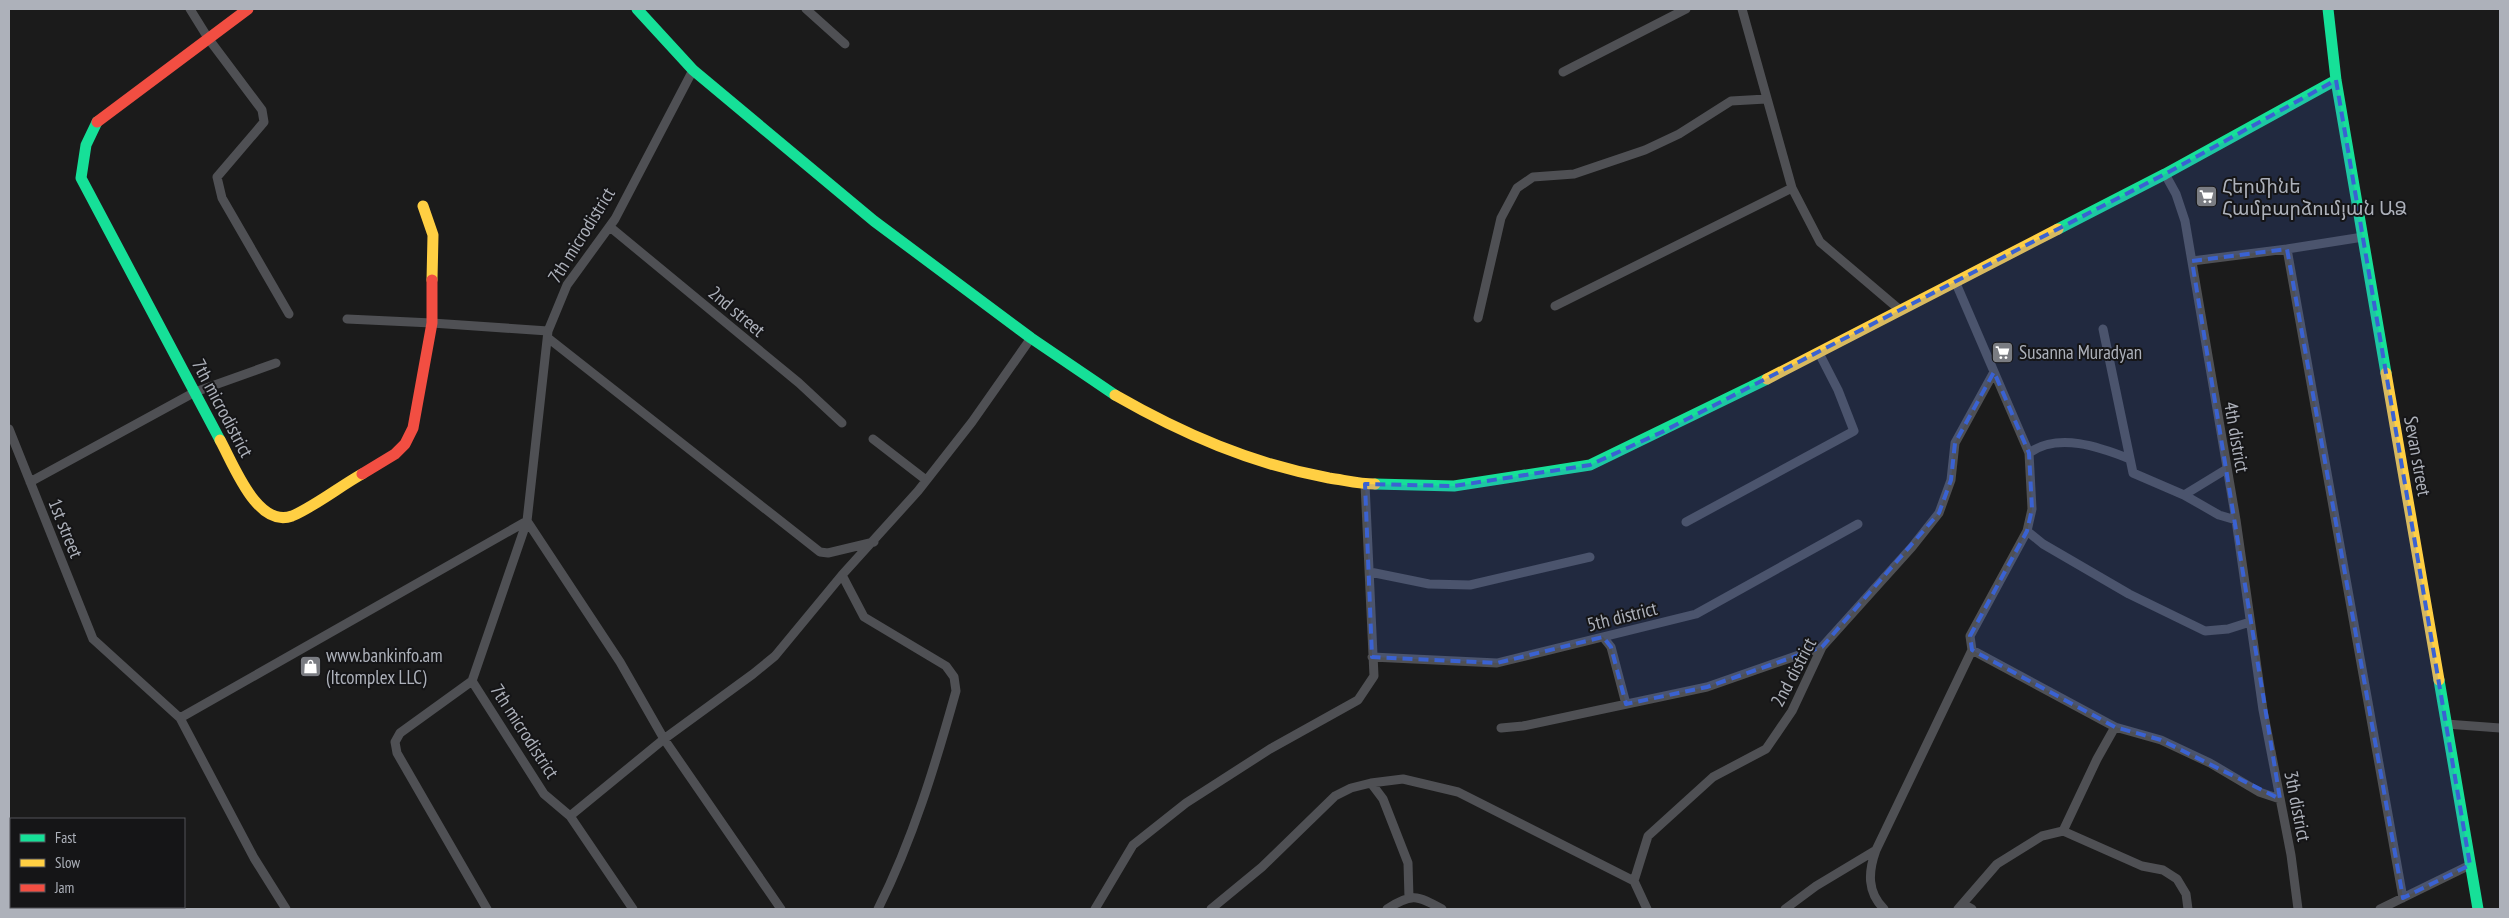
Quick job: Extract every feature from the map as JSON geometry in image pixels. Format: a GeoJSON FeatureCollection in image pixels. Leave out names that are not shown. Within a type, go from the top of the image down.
{"type":"FeatureCollection","features":[{"type":"Feature","properties":{"kind":"main road","name":"7th microdistrict"},"geometry":{"type":"LineString","coordinates":[[248,9],[98,118],[86,145],[82,178],[249,494],[264,513],[277,518],[291,516],[396,454],[405,444],[413,428],[432,323],[433,236],[423,206]]}},
{"type":"Feature","properties":{"kind":"main road"},"geometry":{"type":"LineString","coordinates":[[637,9],[693,70],[874,221],[1031,338],[1101,387],[1158,420],[1225,450],[1297,472],[1365,484],[1454,486],[1590,465],[1662,432],[1819,353],[2165,174],[2336,80]]}},
{"type":"Feature","properties":{"kind":"main road","name":"Sevan street"},"geometry":{"type":"LineString","coordinates":[[2328,9],[2336,80],[2478,909]]}},
{"type":"Feature","properties":{"kind":"street"},"geometry":{"type":"LineString","coordinates":[[190,9],[208,38],[262,110],[264,122],[218,177],[222,198],[289,314]]}},
{"type":"Feature","properties":{"kind":"street"},"geometry":{"type":"LineString","coordinates":[[806,9],[845,44]]}},
{"type":"Feature","properties":{"kind":"street"},"geometry":{"type":"LineString","coordinates":[[1563,72],[1686,9]]}},
{"type":"Feature","properties":{"kind":"street"},"geometry":{"type":"LineString","coordinates":[[1741,10],[1792,188],[1820,242],[1900,310]]}},
{"type":"Feature","properties":{"kind":"street","name":"7th microdistrict"},"geometry":{"type":"LineString","coordinates":[[633,909],[570,816],[544,794],[472,681],[527,521],[548,334],[567,285],[610,227],[693,70]]}},
{"type":"Feature","properties":{"kind":"street"},"geometry":{"type":"LineString","coordinates":[[1478,318],[1501,218],[1517,188],[1533,176],[1574,174],[1646,150],[1679,134],[1732,101],[1766,99]]}},
{"type":"Feature","properties":{"kind":"street","name":"4th district"},"geometry":{"type":"LineString","coordinates":[[2165,174],[2176,194],[2185,221],[2236,520],[2264,710]]}},
{"type":"Feature","properties":{"kind":"street"},"geometry":{"type":"LineString","coordinates":[[1555,306],[1792,188]]}},
{"type":"Feature","properties":{"kind":"street","name":"2nd street"},"geometry":{"type":"LineString","coordinates":[[610,227],[799,383],[842,423]]}},
{"type":"Feature","properties":{"kind":"street"},"geometry":{"type":"LineString","coordinates":[[2192,262],[2363,236]]}},
{"type":"Feature","properties":{"kind":"street"},"geometry":{"type":"LineString","coordinates":[[2287,249],[2403,898]]}},
{"type":"Feature","properties":{"kind":"street"},"geometry":{"type":"LineString","coordinates":[[1884,909],[1870,884],[1870,868],[1876,850],[1972,650],[1970,636],[2027,531],[2032,509],[2029,453],[1955,281]]}},
{"type":"Feature","properties":{"kind":"street"},"geometry":{"type":"LineString","coordinates":[[347,320],[432,323],[548,334],[820,552],[828,553],[874,542]]}},
{"type":"Feature","properties":{"kind":"street"},"geometry":{"type":"LineString","coordinates":[[2103,328],[2133,473],[2184,495],[2218,515],[2236,520]]}},
{"type":"Feature","properties":{"kind":"street"},"geometry":{"type":"LineString","coordinates":[[570,816],[664,739],[754,674],[775,656],[842,575],[874,542],[926,480],[972,422],[1031,338]]}},
{"type":"Feature","properties":{"kind":"street"},"geometry":{"type":"LineString","coordinates":[[1686,522],[1854,431],[1838,390],[1819,353]]}},
{"type":"Feature","properties":{"kind":"street"},"geometry":{"type":"LineString","coordinates":[[30,482],[195,392],[276,363]]}},
{"type":"Feature","properties":{"kind":"street","name":"2nd district"},"geometry":{"type":"LineString","coordinates":[[1634,881],[1648,836],[1713,777],[1766,749],[1792,711],[1822,647],[1912,547],[1939,513],[1951,480],[1955,443],[1994,372]]}},
{"type":"Feature","properties":{"kind":"street","name":"1st street"},"geometry":{"type":"LineString","coordinates":[[9,428],[94,640],[180,718]]}},
{"type":"Feature","properties":{"kind":"street"},"geometry":{"type":"LineString","coordinates":[[873,439],[926,480]]}},
{"type":"Feature","properties":{"kind":"street"},"geometry":{"type":"LineString","coordinates":[[2029,453],[2037,447],[2050,444],[2080,443],[2108,450],[2130,459]]}},
{"type":"Feature","properties":{"kind":"street"},"geometry":{"type":"LineString","coordinates":[[2184,495],[2226,470]]}},
{"type":"Feature","properties":{"kind":"street"},"geometry":{"type":"LineString","coordinates":[[1095,909],[1133,845],[1186,803],[1253,760],[1358,700],[1374,676],[1365,484]]}},
{"type":"Feature","properties":{"kind":"street"},"geometry":{"type":"LineString","coordinates":[[286,909],[254,858],[180,718],[527,521],[620,662],[664,739],[781,909]]}},
{"type":"Feature","properties":{"kind":"street","name":"5th district"},"geometry":{"type":"LineString","coordinates":[[1372,657],[1497,664],[1696,614],[1858,524]]}},
{"type":"Feature","properties":{"kind":"street"},"geometry":{"type":"LineString","coordinates":[[2027,531],[2042,544],[2129,594],[2205,631],[2228,629],[2250,622]]}},
{"type":"Feature","properties":{"kind":"street"},"geometry":{"type":"LineString","coordinates":[[1370,572],[1429,584],[1470,585],[1590,557]]}},
{"type":"Feature","properties":{"kind":"street"},"geometry":{"type":"LineString","coordinates":[[842,575],[864,617],[946,666],[954,677],[956,691],[926,795],[900,864],[878,909]]}},
{"type":"Feature","properties":{"kind":"street"},"geometry":{"type":"LineString","coordinates":[[1603,637],[1611,647],[1626,704]]}},
{"type":"Feature","properties":{"kind":"street"},"geometry":{"type":"LineString","coordinates":[[1500,728],[1523,726],[1707,687],[1822,647]]}},
{"type":"Feature","properties":{"kind":"street"},"geometry":{"type":"LineString","coordinates":[[1972,650],[2115,727],[2161,740],[2210,764],[2260,792],[2280,799]]}},
{"type":"Feature","properties":{"kind":"street"},"geometry":{"type":"LineString","coordinates":[[472,681],[400,733],[395,742],[397,754],[487,909]]}},
{"type":"Feature","properties":{"kind":"street","name":"3th district"},"geometry":{"type":"LineString","coordinates":[[2264,710],[2298,909]]}},
{"type":"Feature","properties":{"kind":"street"},"geometry":{"type":"LineString","coordinates":[[2446,724],[2500,728]]}},
{"type":"Feature","properties":{"kind":"street"},"geometry":{"type":"LineString","coordinates":[[2063,831],[2097,759],[2115,727]]}},
{"type":"Feature","properties":{"kind":"street"},"geometry":{"type":"LineString","coordinates":[[1211,909],[1262,867],[1336,796],[1351,788],[1371,783],[1403,779],[1458,792],[1634,881],[1647,909]]}},
{"type":"Feature","properties":{"kind":"street"},"geometry":{"type":"LineString","coordinates":[[1371,783],[1383,799],[1408,863],[1409,898]]}},
{"type":"Feature","properties":{"kind":"street"},"geometry":{"type":"LineString","coordinates":[[1972,909],[1961,906],[1997,864],[2042,836],[2063,831],[2142,866],[2163,870],[2177,879],[2186,894],[2188,909]]}},
{"type":"Feature","properties":{"kind":"street"},"geometry":{"type":"LineString","coordinates":[[1785,909],[1816,886],[1876,850]]}},
{"type":"Feature","properties":{"kind":"street"},"geometry":{"type":"LineString","coordinates":[[2380,909],[2470,865]]}},
{"type":"Feature","properties":{"kind":"street"},"geometry":{"type":"LineString","coordinates":[[1387,909],[1403,898],[1418,896],[1442,909]]}},
{"type":"Feature","properties":{"kind":"highlighted area"},"geometry":{"type":"Polygon","coordinates":[[[2336,80],[2470,865],[2403,898],[2287,249],[2192,261],[2280,799],[2161,740],[2115,727],[1972,650],[1970,636],[2027,531],[2032,509],[2029,453],[1994,372],[1955,443],[1951,480],[1939,513],[1822,647],[1707,687],[1626,704],[1611,647],[1603,637],[1497,663],[1372,657],[1365,484],[1454,486],[1590,465],[1662,432],[2165,174],[2336,80]]]}},
{"type":"Feature","properties":{"kind":"traffic: fast"},"geometry":{"type":"LineString","coordinates":[[637,9],[693,70],[874,221],[1031,338],[1115,395]]}},
{"type":"Feature","properties":{"kind":"traffic: fast"},"geometry":{"type":"LineString","coordinates":[[2328,9],[2336,80],[2386,373]]}},
{"type":"Feature","properties":{"kind":"traffic: fast"},"geometry":{"type":"LineString","coordinates":[[2058,229],[2165,174],[2336,80]]}},
{"type":"Feature","properties":{"kind":"traffic: fast"},"geometry":{"type":"LineString","coordinates":[[97,122],[86,145],[81,178],[220,440]]}},
{"type":"Feature","properties":{"kind":"traffic: fast"},"geometry":{"type":"LineString","coordinates":[[1375,484],[1454,486],[1590,465],[1767,379]]}},
{"type":"Feature","properties":{"kind":"traffic: fast"},"geometry":{"type":"LineString","coordinates":[[2439,680],[2478,909]]}},
{"type":"Feature","properties":{"kind":"traffic: slow"},"geometry":{"type":"LineString","coordinates":[[423,206],[433,235],[432,280]]}},
{"type":"Feature","properties":{"kind":"traffic: slow"},"geometry":{"type":"LineString","coordinates":[[1767,379],[2058,229]]}},
{"type":"Feature","properties":{"kind":"traffic: slow"},"geometry":{"type":"LineString","coordinates":[[2386,373],[2439,680]]}},
{"type":"Feature","properties":{"kind":"traffic: slow"},"geometry":{"type":"LineString","coordinates":[[1115,395],[1192,435],[1245,456],[1300,472],[1352,482],[1375,484]]}},
{"type":"Feature","properties":{"kind":"traffic: slow"},"geometry":{"type":"LineString","coordinates":[[220,440],[239,478],[257,504],[268,513],[279,517],[292,516],[300,512],[362,474]]}},
{"type":"Feature","properties":{"kind":"traffic: jam"},"geometry":{"type":"LineString","coordinates":[[97,122],[248,9]]}},
{"type":"Feature","properties":{"kind":"traffic: jam"},"geometry":{"type":"LineString","coordinates":[[362,474],[395,454],[405,444],[413,428],[432,323],[432,280]]}},
{"type":"Feature","properties":{"kind":"place","name":"Հերմինե Համբարձումյան ԱՁ"},"geometry":{"type":"Point","coordinates":[2206,197]}},
{"type":"Feature","properties":{"kind":"place","name":"Susanna Muradyan"},"geometry":{"type":"Point","coordinates":[2003,352]}},
{"type":"Feature","properties":{"kind":"place","name":"www.bankinfo.am (Itcomplex LLC)"},"geometry":{"type":"Point","coordinates":[310,666]}}]}
